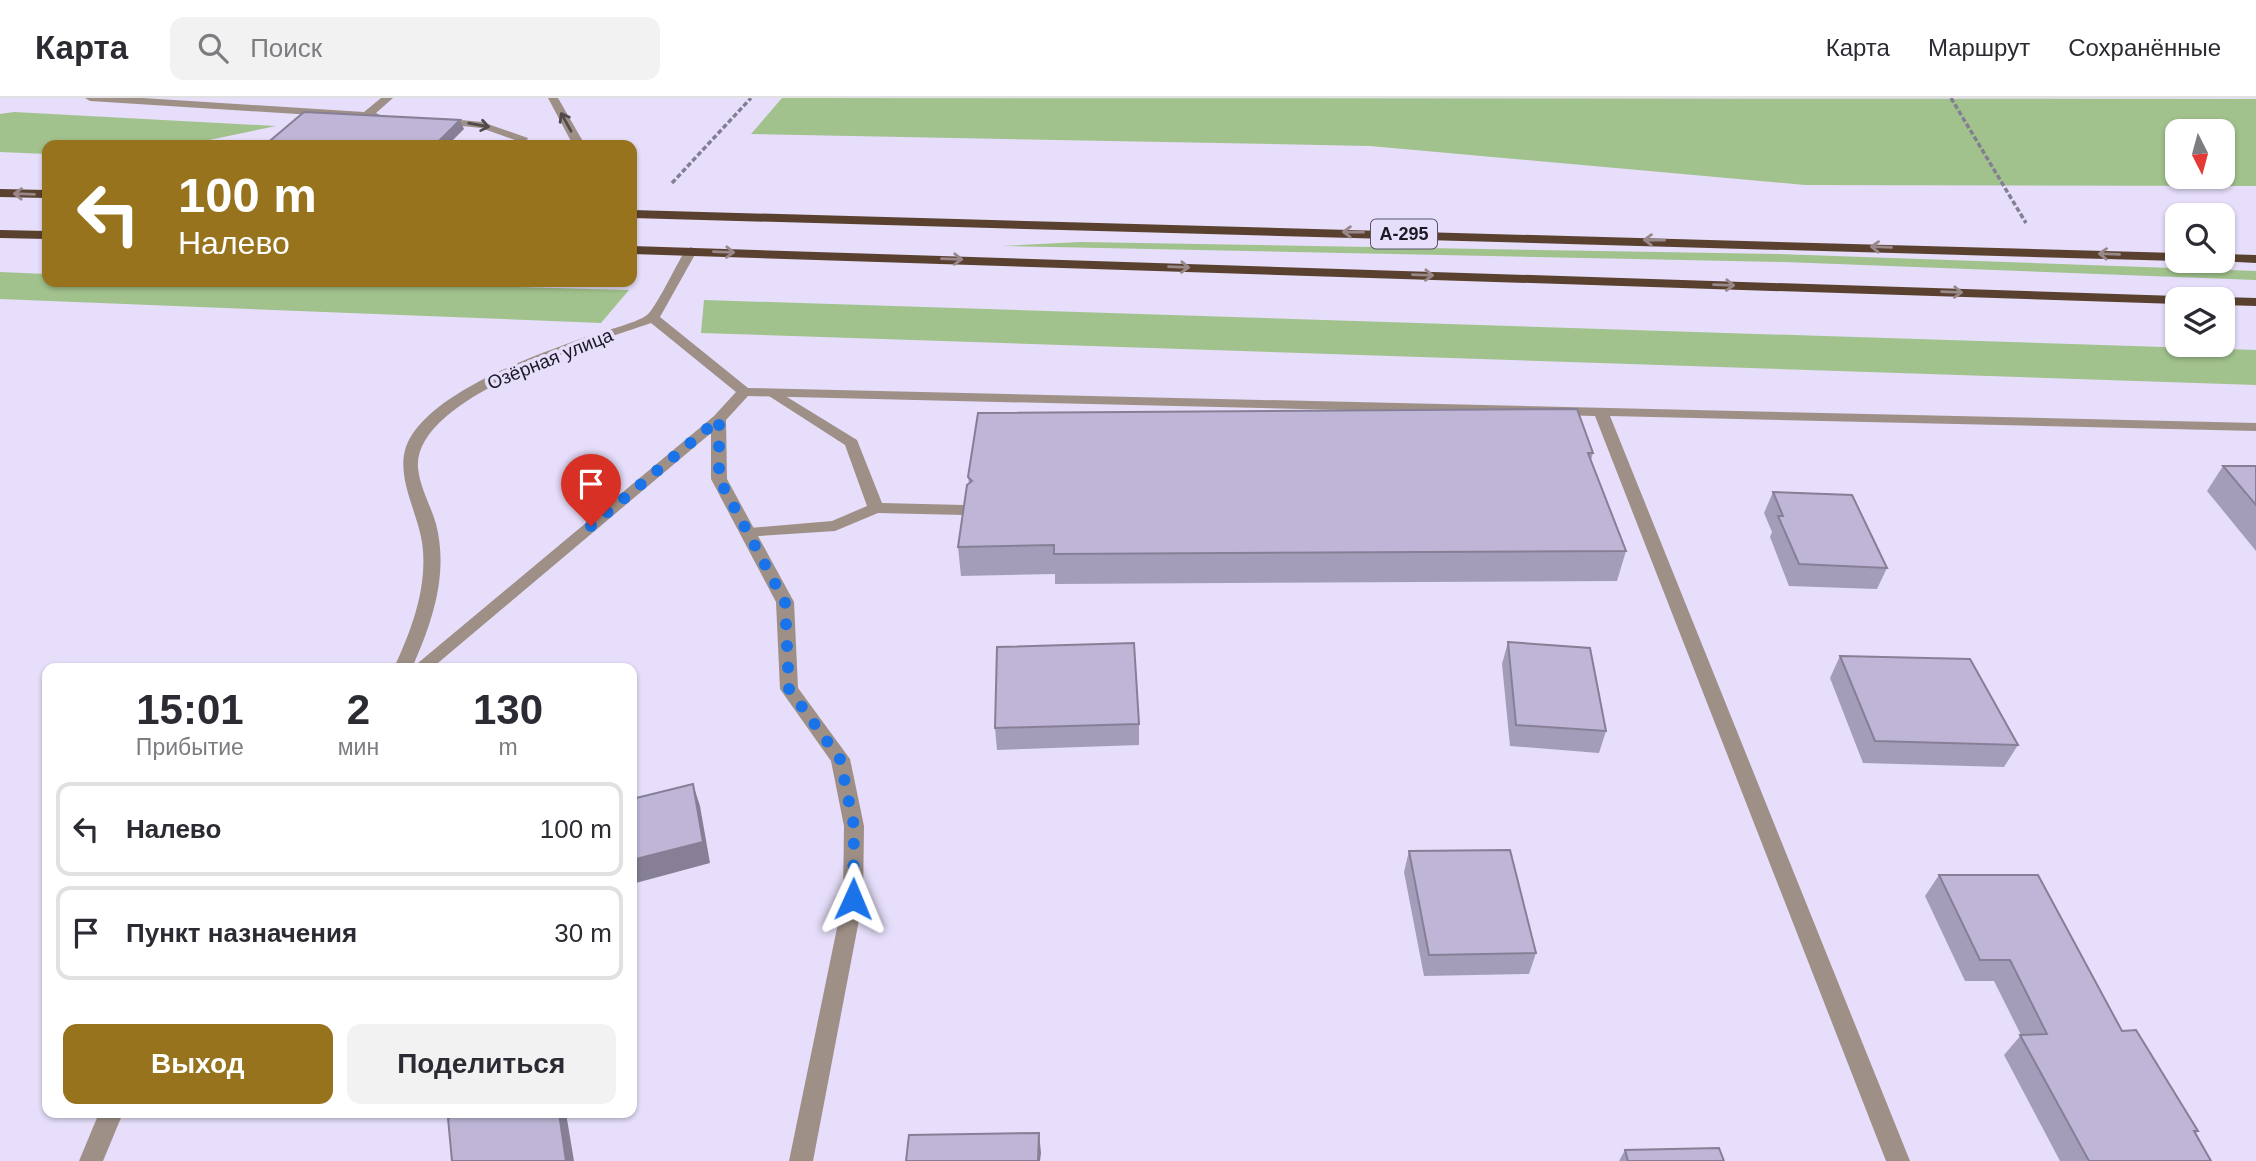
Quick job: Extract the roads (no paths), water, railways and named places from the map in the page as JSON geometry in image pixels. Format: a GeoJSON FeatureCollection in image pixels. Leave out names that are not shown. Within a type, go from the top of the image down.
{"type":"FeatureCollection","features":[{"type":"Feature","properties":{"kind":"highway"},"geometry":{"type":"LineString","coordinates":[[0,193],[42,194]]}},
{"type":"Feature","properties":{"kind":"highway","name":"А-295"},"geometry":{"type":"LineString","coordinates":[[637,212],[2165,257]]}},
{"type":"Feature","properties":{"kind":"highway"},"geometry":{"type":"LineString","coordinates":[[0,234],[42,235]]}},
{"type":"Feature","properties":{"kind":"highway","name":"А-295"},"geometry":{"type":"LineString","coordinates":[[637,250],[2165,300]]}},
{"type":"Feature","properties":{"kind":"highway"},"geometry":{"type":"LineString","coordinates":[[2235,258],[2256,259]]}},
{"type":"Feature","properties":{"kind":"highway"},"geometry":{"type":"LineString","coordinates":[[2235,301],[2256,302]]}},
{"type":"Feature","properties":{"kind":"street"},"geometry":{"type":"LineString","coordinates":[[90,98],[391,117]]}},
{"type":"Feature","properties":{"kind":"street"},"geometry":{"type":"LineString","coordinates":[[366,115],[387,98]]}},
{"type":"Feature","properties":{"kind":"street"},"geometry":{"type":"LineString","coordinates":[[553,98],[576,140]]}},
{"type":"Feature","properties":{"kind":"street"},"geometry":{"type":"LineString","coordinates":[[430,120],[482,125],[522,138],[521,140]]}},
{"type":"Feature","properties":{"kind":"street"},"geometry":{"type":"LineString","coordinates":[[691,251],[653,318],[744,392],[2256,427]]}},
{"type":"Feature","properties":{"kind":"street","name":"Озёрная улица"},"geometry":{"type":"LineString","coordinates":[[405,663],[422,626],[433,579],[429,531],[409,464],[413,444],[428,423],[454,400],[501,375],[653,318]]}},
{"type":"Feature","properties":{"kind":"street"},"geometry":{"type":"LineString","coordinates":[[427,663],[719,419],[744,392]]}},
{"type":"Feature","properties":{"kind":"street"},"geometry":{"type":"LineString","coordinates":[[774,393],[852,443],[876,508]]}},
{"type":"Feature","properties":{"kind":"street"},"geometry":{"type":"LineString","coordinates":[[1600,411],[1898,1161]]}},
{"type":"Feature","properties":{"kind":"street"},"geometry":{"type":"LineString","coordinates":[[719,419],[719,479],[785,602],[789,689],[840,759],[854,826],[853,899],[801,1161]]}},
{"type":"Feature","properties":{"kind":"street"},"geometry":{"type":"LineString","coordinates":[[750,533],[835,526],[876,508],[964,510]]}},
{"type":"Feature","properties":{"kind":"street"},"geometry":{"type":"LineString","coordinates":[[91,1161],[109,1118]]}}]}
